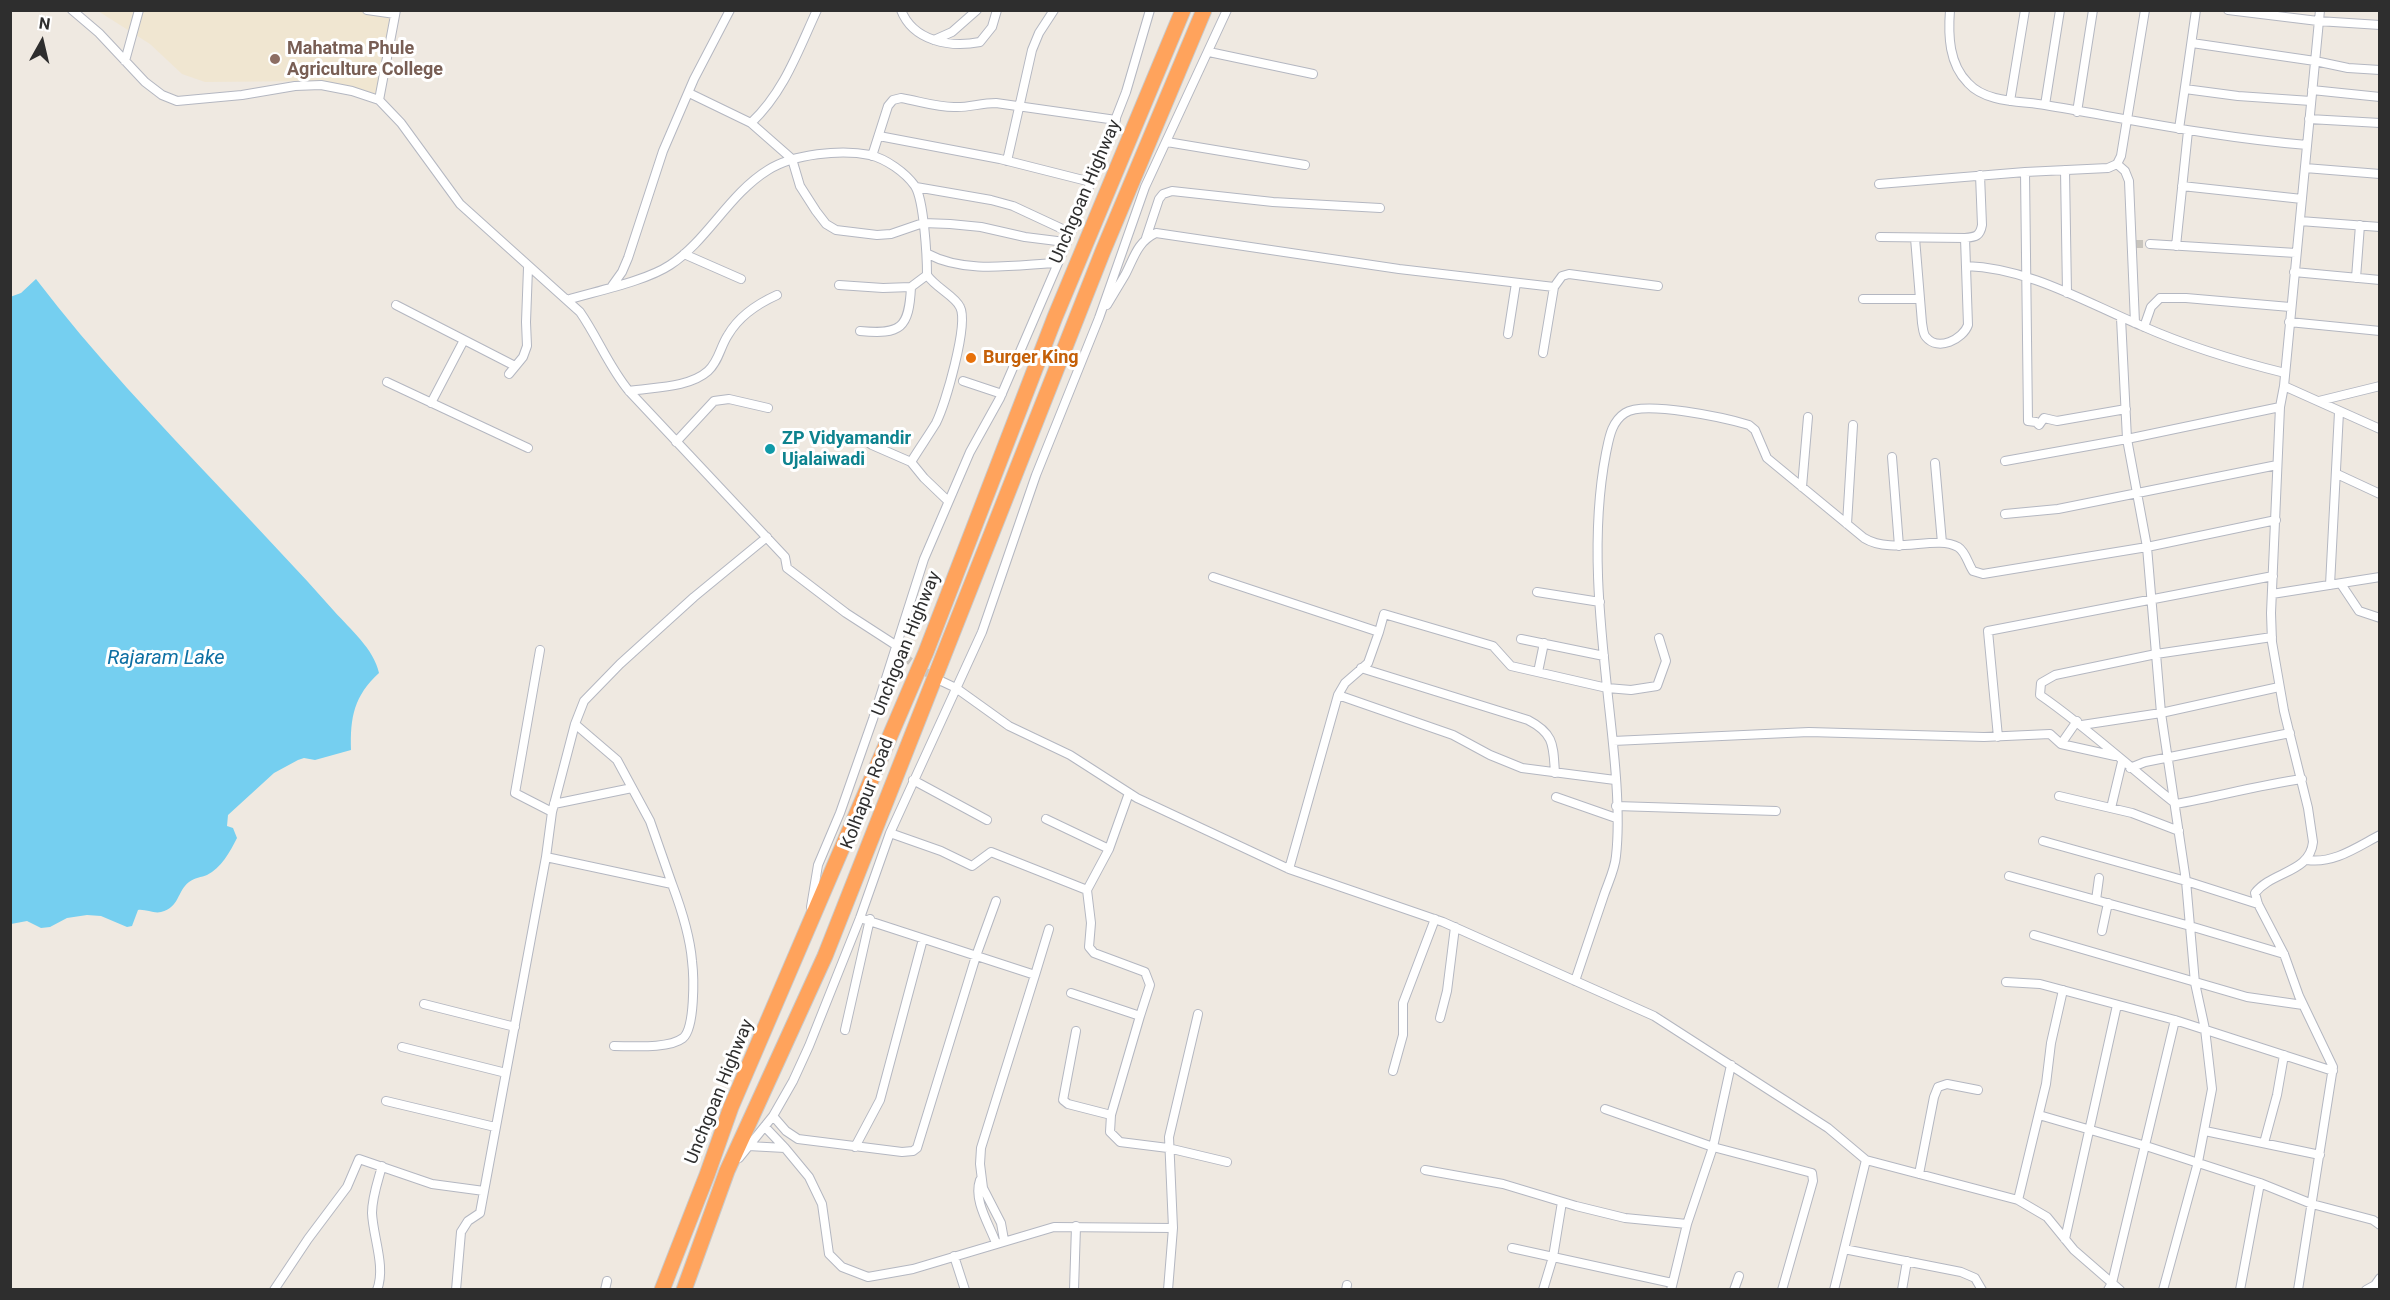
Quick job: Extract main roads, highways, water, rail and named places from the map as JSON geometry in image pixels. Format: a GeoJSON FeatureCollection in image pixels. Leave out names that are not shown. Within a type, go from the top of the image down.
{"type":"FeatureCollection","features":[{"type":"Feature","properties":{"kind":"highway","name":"Unchgoan Highway"},"geometry":{"type":"LineString","coordinates":[[662,1290],[731,1107],[772,1016],[807,928],[926,652],[1059,306],[1183,10]]}},
{"type":"Feature","properties":{"kind":"highway","name":"Kolhapur Road"},"geometry":{"type":"LineString","coordinates":[[684,1290],[727,1171],[825,956],[1103,251],[1204,10]]}},
{"type":"Feature","properties":{"kind":"water","name":"Rajaram Lake"},"geometry":{"type":"Polygon","coordinates":[[[36,279],[127,388],[361,640],[372,656],[379,673],[364,690],[355,708],[351,727],[351,750],[315,760],[304,758],[274,773],[228,815],[227,826],[233,828],[237,838],[221,864],[207,875],[189,882],[175,903],[167,910],[158,912],[138,910],[132,926],[127,927],[101,916],[87,915],[67,918],[50,927],[41,928],[27,921],[11,924],[10,297],[21,293],[36,279]]]}},
{"type":"Feature","properties":{"kind":"tunnel"},"geometry":{"type":"LineString","coordinates":[[2135,244],[2150,244]]}},
{"type":"Feature","properties":{"kind":"tunnel"},"geometry":{"type":"LineString","coordinates":[[904,657],[936,679]]}},
{"type":"Feature","properties":{"kind":"place","name":"Mahatma Phule Agriculture College"},"geometry":{"type":"Point","coordinates":[275,59]}},
{"type":"Feature","properties":{"kind":"place","name":"Burger King"},"geometry":{"type":"Point","coordinates":[971,358]}},
{"type":"Feature","properties":{"kind":"place","name":"ZP Vidyamandir Ujalaiwadi"},"geometry":{"type":"Point","coordinates":[770,449]}}]}
